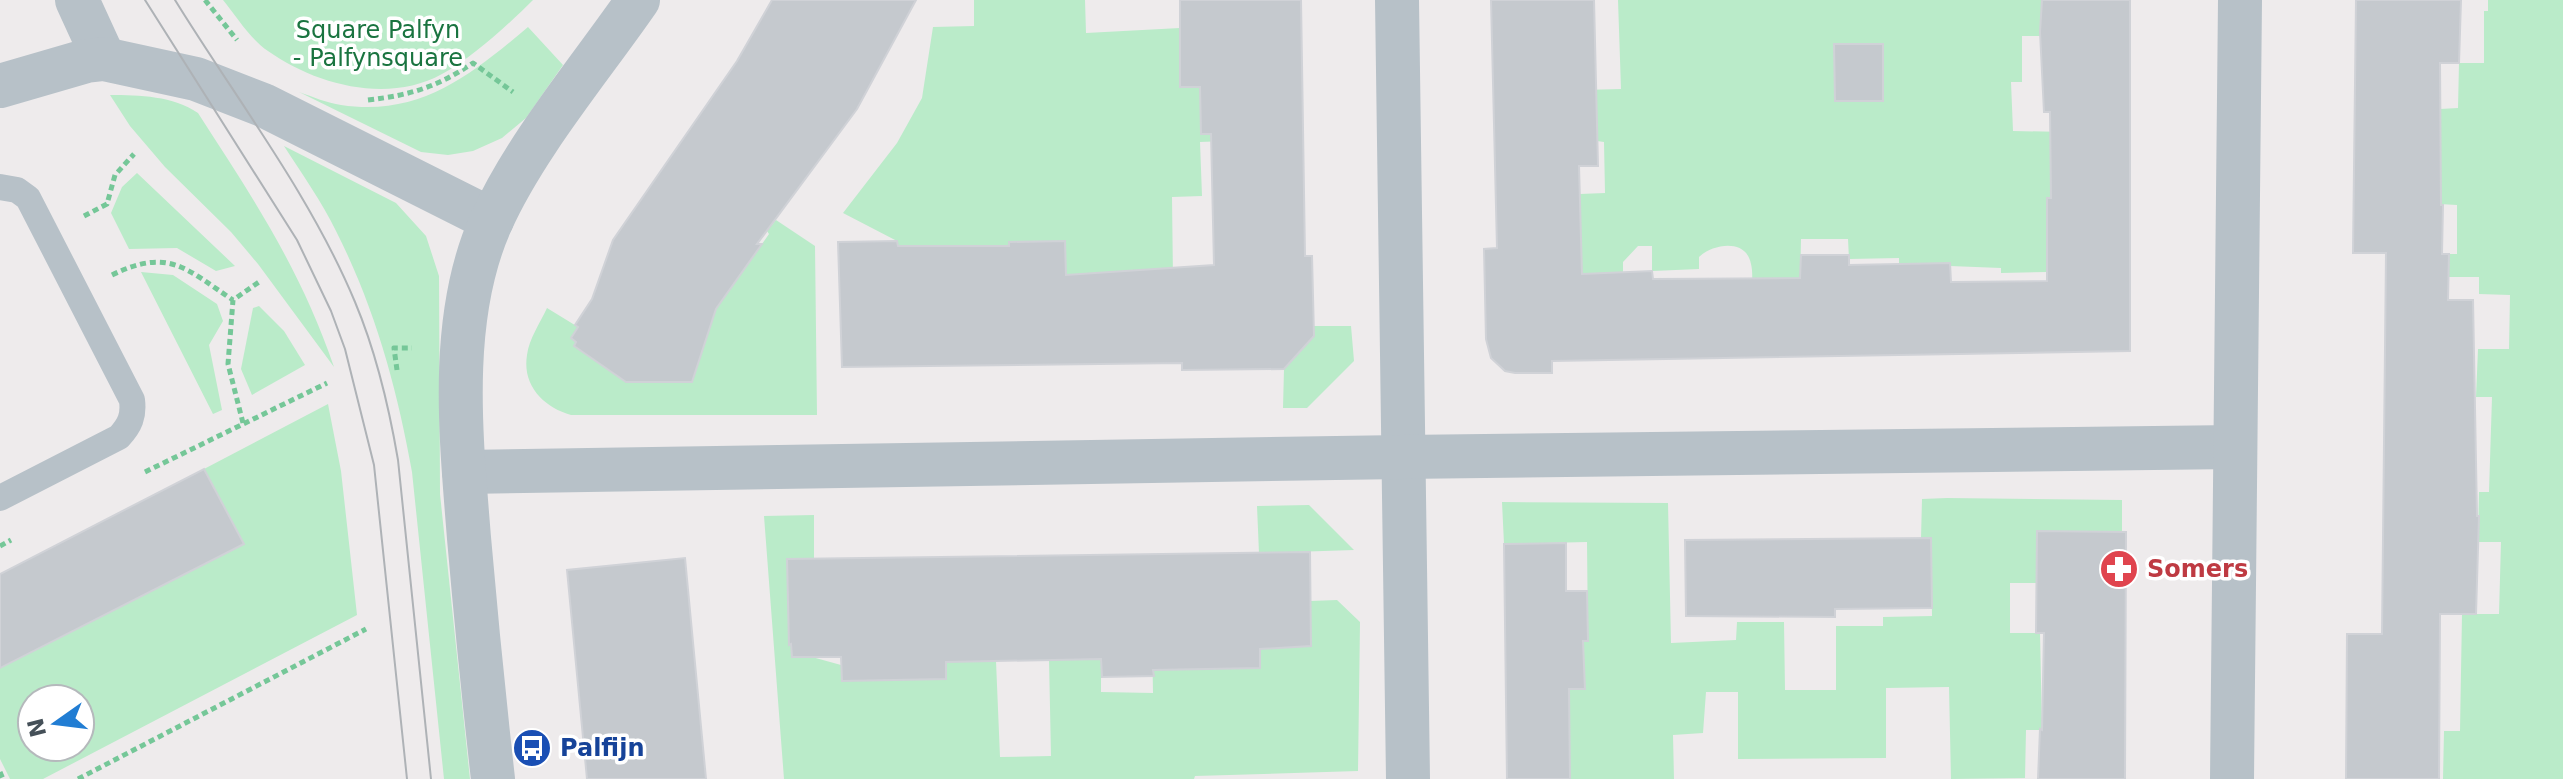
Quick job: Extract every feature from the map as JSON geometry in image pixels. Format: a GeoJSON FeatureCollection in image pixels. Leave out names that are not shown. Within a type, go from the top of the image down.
{"type":"FeatureCollection","features":[{"type":"Feature","properties":{"kind":"street"},"geometry":{"type":"LineString","coordinates":[[77,0],[104,59]]}},
{"type":"Feature","properties":{"kind":"street"},"geometry":{"type":"LineString","coordinates":[[493,779],[464,472],[463,350],[474,275],[492,220],[553,120],[638,0]]}},
{"type":"Feature","properties":{"kind":"street"},"geometry":{"type":"LineString","coordinates":[[1397,0],[1408,779]]}},
{"type":"Feature","properties":{"kind":"street"},"geometry":{"type":"LineString","coordinates":[[2232,779],[2240,0]]}},
{"type":"Feature","properties":{"kind":"street"},"geometry":{"type":"LineString","coordinates":[[0,86],[86,61],[104,59],[196,79],[263,105],[492,220]]}},
{"type":"Feature","properties":{"kind":"street"},"geometry":{"type":"LineString","coordinates":[[464,472],[2235,447]]}},
{"type":"Feature","properties":{"kind":"lane"},"geometry":{"type":"LineString","coordinates":[[0,187],[17,190],[28,198],[132,400],[134,414],[129,427],[119,437],[0,498]]}},
{"type":"Feature","properties":{"kind":"path"},"geometry":{"type":"LineString","coordinates":[[205,0],[242,46]]}},
{"type":"Feature","properties":{"kind":"path"},"geometry":{"type":"LineString","coordinates":[[354,100],[420,92],[473,63],[518,96]]}},
{"type":"Feature","properties":{"kind":"path"},"geometry":{"type":"LineString","coordinates":[[47,234],[107,204],[115,175],[134,154]]}},
{"type":"Feature","properties":{"kind":"path"},"geometry":{"type":"LineString","coordinates":[[77,292],[136,263],[175,262],[233,300]]}},
{"type":"Feature","properties":{"kind":"path"},"geometry":{"type":"LineString","coordinates":[[233,300],[259,282]]}},
{"type":"Feature","properties":{"kind":"path"},"geometry":{"type":"LineString","coordinates":[[233,300],[228,364],[243,423]]}},
{"type":"Feature","properties":{"kind":"path"},"geometry":{"type":"LineString","coordinates":[[397,370],[394,348],[420,348]]}},
{"type":"Feature","properties":{"kind":"path"},"geometry":{"type":"LineString","coordinates":[[213,437],[327,383]]}},
{"type":"Feature","properties":{"kind":"path"},"geometry":{"type":"LineString","coordinates":[[78,779],[366,629]]}},
{"type":"Feature","properties":{"kind":"path"},"geometry":{"type":"LineString","coordinates":[[0,772],[3,779]]}},
{"type":"Feature","properties":{"kind":"green space","name":"Square Palfyn - Palfynsquare"},"geometry":{"type":"Polygon","coordinates":[[[223,0],[533,0],[502,30],[442,74],[399,88],[376,89],[330,81],[287,63],[255,40],[223,0]]]}},
{"type":"Feature","properties":{"kind":"green space"},"geometry":{"type":"Polygon","coordinates":[[[974,0],[1085,0],[1086,33],[1180,28],[1180,87],[1200,87],[1202,134],[1226,134],[1226,141],[1200,142],[1202,196],[1172,197],[1173,280],[1066,275],[1065,241],[1009,246],[898,246],[897,241],[843,213],[897,143],[922,98],[933,27],[974,26],[974,0]]]}},
{"type":"Feature","properties":{"kind":"green space"},"geometry":{"type":"Polygon","coordinates":[[[1618,0],[2042,0],[2052,36],[2022,36],[2022,82],[2011,82],[2013,131],[2065,132],[2051,198],[2047,199],[2047,272],[2001,273],[2001,268],[1899,264],[1899,258],[1849,259],[1848,239],[1801,239],[1800,290],[1752,290],[1752,267],[1748,256],[1743,250],[1728,246],[1712,249],[1699,257],[1699,269],[1652,271],[1652,246],[1638,246],[1623,262],[1623,272],[1557,280],[1581,242],[1580,194],[1605,193],[1604,142],[1597,141],[1582,90],[1621,89],[1618,0]]]}},
{"type":"Feature","properties":{"kind":"green space"},"geometry":{"type":"Polygon","coordinates":[[[2488,0],[2563,0],[2563,779],[2443,779],[2444,731],[2460,731],[2462,614],[2499,614],[2501,542],[2478,542],[2479,492],[2489,492],[2492,397],[2476,397],[2478,349],[2509,349],[2510,295],[2479,294],[2479,277],[2449,277],[2449,254],[2457,254],[2457,205],[2439,204],[2440,109],[2458,108],[2459,63],[2484,63],[2484,11],[2488,11],[2488,0]]]}},
{"type":"Feature","properties":{"kind":"green space"},"geometry":{"type":"Polygon","coordinates":[[[528,27],[563,65],[526,118],[502,138],[473,151],[448,155],[421,152],[299,92],[336,104],[369,107],[396,105],[420,98],[465,76],[528,27]]]}},
{"type":"Feature","properties":{"kind":"green space"},"geometry":{"type":"Polygon","coordinates":[[[110,95],[167,100],[198,113],[291,266],[334,367],[258,264],[231,232],[165,167],[130,126],[110,95]]]}},
{"type":"Feature","properties":{"kind":"green space"},"geometry":{"type":"Polygon","coordinates":[[[284,146],[396,203],[426,236],[439,276],[440,494],[470,779],[444,779],[412,472],[383,349],[362,289],[336,231],[284,146]]]}},
{"type":"Feature","properties":{"kind":"green space"},"geometry":{"type":"Polygon","coordinates":[[[137,173],[235,266],[216,271],[177,248],[129,249],[111,213],[122,187],[137,173]]]}},
{"type":"Feature","properties":{"kind":"green space"},"geometry":{"type":"Polygon","coordinates":[[[776,220],[815,246],[817,415],[571,415],[552,407],[537,394],[528,376],[527,355],[532,337],[547,308],[578,327],[571,338],[576,342],[716,309],[776,220]]]}},
{"type":"Feature","properties":{"kind":"green space"},"geometry":{"type":"Polygon","coordinates":[[[141,272],[173,275],[217,304],[223,321],[209,345],[222,410],[213,414],[141,272]]]}},
{"type":"Feature","properties":{"kind":"green space"},"geometry":{"type":"Polygon","coordinates":[[[259,306],[284,331],[305,365],[252,395],[241,369],[253,308],[259,306]]]}},
{"type":"Feature","properties":{"kind":"green space"},"geometry":{"type":"Polygon","coordinates":[[[1314,326],[1351,326],[1354,361],[1307,408],[1283,408],[1284,369],[1314,336],[1314,326]]]}},
{"type":"Feature","properties":{"kind":"green space"},"geometry":{"type":"Polygon","coordinates":[[[328,404],[341,471],[357,615],[96,751],[96,683],[16,683],[16,763],[74,763],[43,779],[10,779],[0,759],[0,668],[243,544],[204,469],[328,404]]]}},
{"type":"Feature","properties":{"kind":"green space"},"geometry":{"type":"Polygon","coordinates":[[[1922,499],[2122,500],[2122,532],[2037,531],[2037,583],[2010,583],[2010,633],[2040,633],[2042,730],[2026,730],[2025,778],[1951,779],[1949,687],[1886,688],[1886,758],[1738,759],[1738,692],[1706,692],[1703,733],[1673,735],[1674,779],[1570,779],[1569,689],[1584,688],[1583,641],[1588,640],[1587,542],[1504,544],[1502,502],[1668,503],[1671,643],[1736,640],[1737,622],[1784,622],[1785,690],[1836,690],[1836,626],[1883,626],[1883,617],[1932,616],[1931,539],[1921,539],[1922,499]]]}},
{"type":"Feature","properties":{"kind":"green space"},"geometry":{"type":"Polygon","coordinates":[[[1309,505],[1354,550],[1259,553],[1257,506],[1309,505]]]}},
{"type":"Feature","properties":{"kind":"green space"},"geometry":{"type":"Polygon","coordinates":[[[814,515],[814,559],[787,560],[792,657],[812,657],[841,665],[842,681],[946,679],[945,643],[996,661],[1000,757],[1051,756],[1049,659],[1101,649],[1101,692],[1153,693],[1152,634],[1205,669],[1259,668],[1260,649],[1311,646],[1310,601],[1337,600],[1360,622],[1358,771],[1195,776],[1194,779],[784,779],[764,516],[814,515]]]}},
{"type":"Feature","properties":{"kind":"building"},"geometry":{"type":"Polygon","coordinates":[[[772,0],[916,0],[857,109],[757,244],[762,244],[716,309],[692,382],[626,382],[574,346],[576,342],[571,338],[578,327],[575,325],[592,299],[613,240],[737,61],[772,0]]]}},
{"type":"Feature","properties":{"kind":"building"},"geometry":{"type":"Polygon","coordinates":[[[1180,0],[1301,0],[1305,256],[1312,256],[1314,336],[1284,369],[1182,370],[1182,363],[842,367],[838,242],[897,241],[898,246],[1009,246],[1009,242],[1065,241],[1066,275],[1214,265],[1211,134],[1201,134],[1200,87],[1180,87],[1180,0]]]}},
{"type":"Feature","properties":{"kind":"building"},"geometry":{"type":"Polygon","coordinates":[[[1491,0],[1594,0],[1598,166],[1579,166],[1582,274],[1652,271],[1653,279],[1800,278],[1801,255],[1849,255],[1849,265],[1950,263],[1951,282],[2047,281],[2047,198],[2051,198],[2050,112],[2044,112],[2040,32],[2042,0],[2130,0],[2130,351],[1552,361],[1552,373],[1505,371],[1491,358],[1486,339],[1484,249],[1497,248],[1491,0]]]}},
{"type":"Feature","properties":{"kind":"building"},"geometry":{"type":"Polygon","coordinates":[[[2356,0],[2461,0],[2459,63],[2440,63],[2442,254],[2449,254],[2448,300],[2473,300],[2479,516],[2476,614],[2440,614],[2439,779],[2346,779],[2347,634],[2382,634],[2386,253],[2353,253],[2356,0]]]}},
{"type":"Feature","properties":{"kind":"building"},"geometry":{"type":"Polygon","coordinates":[[[1834,44],[1883,44],[1883,101],[1835,101],[1834,44]]]}},
{"type":"Feature","properties":{"kind":"building"},"geometry":{"type":"Polygon","coordinates":[[[204,469],[244,544],[0,668],[0,574],[204,469]]]}},
{"type":"Feature","properties":{"kind":"building"},"geometry":{"type":"Polygon","coordinates":[[[2037,531],[2126,532],[2125,779],[2038,779],[2044,633],[2036,633],[2037,531]]]}},
{"type":"Feature","properties":{"kind":"building"},"geometry":{"type":"Polygon","coordinates":[[[1931,538],[1932,608],[1835,609],[1835,617],[1686,616],[1685,540],[1931,538]]]}},
{"type":"Feature","properties":{"kind":"building"},"geometry":{"type":"Polygon","coordinates":[[[1566,543],[1566,591],[1587,591],[1588,641],[1583,641],[1585,689],[1569,689],[1570,779],[1507,779],[1504,544],[1566,543]]]}},
{"type":"Feature","properties":{"kind":"building"},"geometry":{"type":"Polygon","coordinates":[[[1310,552],[1311,646],[1260,649],[1260,668],[1153,670],[1154,676],[1102,677],[1101,659],[946,662],[946,679],[842,681],[841,657],[792,657],[789,645],[787,559],[1310,552]]]}},
{"type":"Feature","properties":{"kind":"building"},"geometry":{"type":"Polygon","coordinates":[[[685,558],[706,779],[587,779],[567,570],[685,558]]]}},
{"type":"Feature","properties":{"kind":"tram line"},"geometry":{"type":"LineString","coordinates":[[145,0],[297,240],[331,311],[345,349],[374,465],[407,779]]}},
{"type":"Feature","properties":{"kind":"tram line"},"geometry":{"type":"LineString","coordinates":[[175,0],[316,223],[337,262],[369,340],[386,400],[398,460],[431,779]]}},
{"type":"Feature","properties":{"kind":"place","name":"Somers"},"geometry":{"type":"Point","coordinates":[2119,569]}},
{"type":"Feature","properties":{"kind":"place","name":"Palfijn"},"geometry":{"type":"Point","coordinates":[532,748]}}]}
